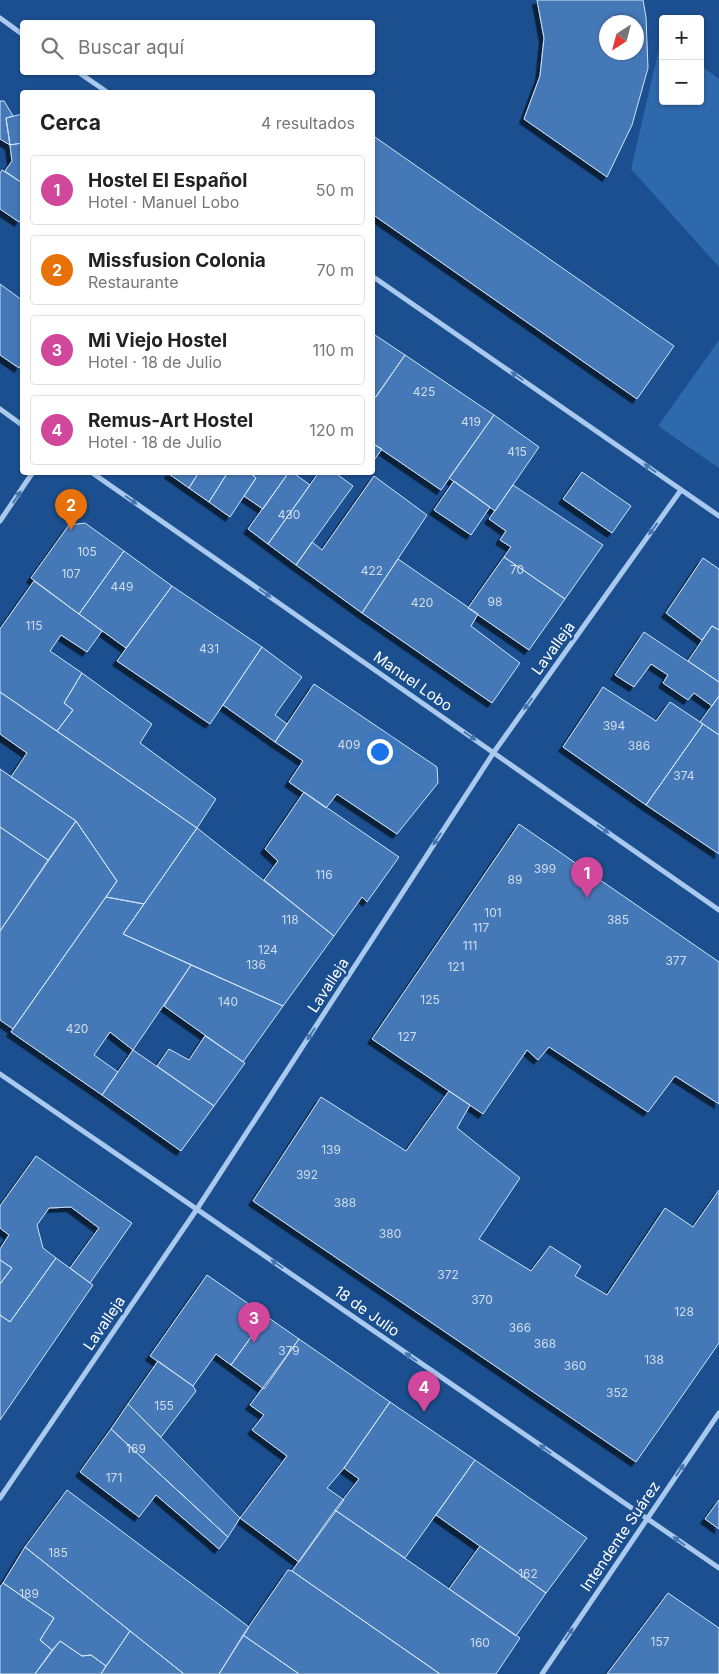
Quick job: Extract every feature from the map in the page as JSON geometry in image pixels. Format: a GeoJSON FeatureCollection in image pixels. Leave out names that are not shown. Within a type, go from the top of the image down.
{"type":"FeatureCollection","features":[{"type":"Feature","properties":{"kind":"street"},"geometry":{"type":"LineString","coordinates":[[0,18],[20,33]]}},
{"type":"Feature","properties":{"kind":"street"},"geometry":{"type":"LineString","coordinates":[[82,75],[104,90]]}},
{"type":"Feature","properties":{"kind":"street"},"geometry":{"type":"LineString","coordinates":[[375,278],[719,516]]}},
{"type":"Feature","properties":{"kind":"street"},"geometry":{"type":"LineString","coordinates":[[0,409],[20,423]]}},
{"type":"Feature","properties":{"kind":"street"},"geometry":{"type":"LineString","coordinates":[[0,521],[31,475]]}},
{"type":"Feature","properties":{"kind":"street","name":"Manuel Lobo"},"geometry":{"type":"LineString","coordinates":[[96,475],[719,910]]}},
{"type":"Feature","properties":{"kind":"street","name":"Lavalleja"},"geometry":{"type":"LineString","coordinates":[[0,1498],[197,1209],[494,752],[681,490]]}},
{"type":"Feature","properties":{"kind":"street","name":"18 de Julio"},"geometry":{"type":"LineString","coordinates":[[0,1074],[719,1568]]}},
{"type":"Feature","properties":{"kind":"street","name":"Intendente Suárez"},"geometry":{"type":"LineString","coordinates":[[542,1674],[719,1413]]}},
{"type":"Feature","properties":{"kind":"shaded area"},"geometry":{"type":"Polygon","coordinates":[[[659,49],[659,105],[704,105],[704,68],[719,79],[719,267],[631,169],[659,49]]]}},
{"type":"Feature","properties":{"kind":"shaded area"},"geometry":{"type":"Polygon","coordinates":[[[719,340],[719,468],[658,426],[719,340]]]}},
{"type":"Feature","properties":{"kind":"building"},"geometry":{"type":"Polygon","coordinates":[[[537,0],[643,0],[646,17],[648,68],[632,125],[607,177],[524,119],[540,76],[544,38],[537,0]]]}},
{"type":"Feature","properties":{"kind":"building"},"geometry":{"type":"Polygon","coordinates":[[[0,101],[4,101],[13,116],[6,118],[10,145],[0,139],[0,101]]]}},
{"type":"Feature","properties":{"kind":"building"},"geometry":{"type":"Polygon","coordinates":[[[20,114],[20,143],[10,145],[6,118],[20,114]]]}},
{"type":"Feature","properties":{"kind":"building"},"geometry":{"type":"Polygon","coordinates":[[[375,137],[674,346],[637,399],[375,216],[375,137]]]}},
{"type":"Feature","properties":{"kind":"building"},"geometry":{"type":"Polygon","coordinates":[[[20,143],[20,182],[5,171],[12,161],[10,145],[20,143]]]}},
{"type":"Feature","properties":{"kind":"building"},"geometry":{"type":"Polygon","coordinates":[[[2,170],[20,182],[19,222],[0,209],[0,173],[2,170]]]}},
{"type":"Feature","properties":{"kind":"building"},"geometry":{"type":"Polygon","coordinates":[[[0,284],[20,299],[19,368],[0,355],[0,284]]]}},
{"type":"Feature","properties":{"kind":"building"},"geometry":{"type":"Polygon","coordinates":[[[375,335],[405,355],[375,396],[375,335]]]}},
{"type":"Feature","properties":{"kind":"building"},"geometry":{"type":"Polygon","coordinates":[[[405,355],[494,415],[441,490],[375,445],[375,398],[405,355]]]}},
{"type":"Feature","properties":{"kind":"building"},"geometry":{"type":"Polygon","coordinates":[[[494,415],[539,447],[495,511],[449,478],[494,415]]]}},
{"type":"Feature","properties":{"kind":"building"},"geometry":{"type":"Polygon","coordinates":[[[375,445],[382,449],[375,459],[375,445]]]}},
{"type":"Feature","properties":{"kind":"building"},"geometry":{"type":"Polygon","coordinates":[[[582,472],[631,506],[612,533],[563,499],[582,472]]]}},
{"type":"Feature","properties":{"kind":"building"},"geometry":{"type":"Polygon","coordinates":[[[170,475],[197,475],[189,488],[170,475]]]}},
{"type":"Feature","properties":{"kind":"building"},"geometry":{"type":"Polygon","coordinates":[[[197,475],[226,475],[209,502],[189,488],[197,475]]]}},
{"type":"Feature","properties":{"kind":"building"},"geometry":{"type":"Polygon","coordinates":[[[226,475],[252,475],[256,478],[230,517],[209,502],[226,475]]]}},
{"type":"Feature","properties":{"kind":"building"},"geometry":{"type":"Polygon","coordinates":[[[252,475],[287,475],[263,509],[244,496],[256,478],[252,475]]]}},
{"type":"Feature","properties":{"kind":"building"},"geometry":{"type":"Polygon","coordinates":[[[287,475],[296,475],[310,485],[268,544],[248,529],[287,475]]]}},
{"type":"Feature","properties":{"kind":"building"},"geometry":{"type":"Polygon","coordinates":[[[317,475],[338,475],[353,486],[296,565],[268,544],[317,475]]]}},
{"type":"Feature","properties":{"kind":"building"},"geometry":{"type":"Polygon","coordinates":[[[374,476],[427,515],[362,613],[296,565],[312,542],[322,550],[374,476]]]}},
{"type":"Feature","properties":{"kind":"building"},"geometry":{"type":"Polygon","coordinates":[[[454,481],[490,507],[471,535],[434,510],[454,481]]]}},
{"type":"Feature","properties":{"kind":"building"},"geometry":{"type":"Polygon","coordinates":[[[513,485],[603,545],[565,599],[504,557],[511,547],[500,540],[506,531],[489,519],[513,485]]]}},
{"type":"Feature","properties":{"kind":"building"},"geometry":{"type":"Polygon","coordinates":[[[85,523],[124,551],[79,614],[31,578],[69,525],[85,523]]]}},
{"type":"Feature","properties":{"kind":"building"},"geometry":{"type":"Polygon","coordinates":[[[124,551],[172,586],[126,648],[79,614],[124,551]]]}},
{"type":"Feature","properties":{"kind":"building"},"geometry":{"type":"Polygon","coordinates":[[[504,557],[565,599],[529,650],[468,608],[504,557]]]}},
{"type":"Feature","properties":{"kind":"building"},"geometry":{"type":"Polygon","coordinates":[[[703,558],[719,569],[719,630],[712,626],[702,640],[666,613],[703,558]]]}},
{"type":"Feature","properties":{"kind":"building"},"geometry":{"type":"Polygon","coordinates":[[[398,559],[478,614],[471,626],[520,663],[492,703],[362,613],[398,559]]]}},
{"type":"Feature","properties":{"kind":"building"},"geometry":{"type":"Polygon","coordinates":[[[34,581],[102,631],[87,652],[61,635],[50,651],[82,673],[64,703],[73,710],[57,731],[0,692],[0,629],[34,581]]]}},
{"type":"Feature","properties":{"kind":"building"},"geometry":{"type":"Polygon","coordinates":[[[172,586],[262,647],[210,724],[117,661],[172,586]]]}},
{"type":"Feature","properties":{"kind":"building"},"geometry":{"type":"Polygon","coordinates":[[[712,626],[719,630],[719,682],[688,661],[712,626]]]}},
{"type":"Feature","properties":{"kind":"building"},"geometry":{"type":"Polygon","coordinates":[[[644,632],[719,682],[719,696],[712,706],[694,693],[688,700],[663,683],[668,675],[651,664],[634,687],[615,675],[644,632]]]}},
{"type":"Feature","properties":{"kind":"building"},"geometry":{"type":"Polygon","coordinates":[[[262,647],[302,677],[275,715],[287,724],[275,742],[223,705],[262,647]]]}},
{"type":"Feature","properties":{"kind":"building"},"geometry":{"type":"Polygon","coordinates":[[[82,673],[152,724],[140,743],[216,799],[197,828],[57,731],[73,710],[64,703],[82,673]]]}},
{"type":"Feature","properties":{"kind":"building"},"geometry":{"type":"Polygon","coordinates":[[[314,684],[437,767],[438,783],[397,834],[337,794],[326,808],[289,782],[303,761],[275,742],[314,684]]]}},
{"type":"Feature","properties":{"kind":"building"},"geometry":{"type":"Polygon","coordinates":[[[603,687],[656,721],[670,702],[703,724],[646,805],[563,747],[603,687]]]}},
{"type":"Feature","properties":{"kind":"building"},"geometry":{"type":"Polygon","coordinates":[[[0,692],[197,828],[144,904],[106,897],[117,881],[76,821],[11,777],[27,753],[0,734],[0,692]]]}},
{"type":"Feature","properties":{"kind":"building"},"geometry":{"type":"Polygon","coordinates":[[[719,696],[719,735],[700,722],[719,696]]]}},
{"type":"Feature","properties":{"kind":"building"},"geometry":{"type":"Polygon","coordinates":[[[703,724],[719,735],[719,854],[646,805],[703,724]]]}},
{"type":"Feature","properties":{"kind":"building"},"geometry":{"type":"Polygon","coordinates":[[[0,769],[76,821],[48,860],[0,827],[0,769]]]}},
{"type":"Feature","properties":{"kind":"building"},"geometry":{"type":"Polygon","coordinates":[[[304,792],[399,857],[367,902],[362,897],[334,936],[264,880],[278,861],[265,849],[304,792]]]}},
{"type":"Feature","properties":{"kind":"building"},"geometry":{"type":"Polygon","coordinates":[[[76,821],[117,881],[13,1029],[0,1020],[0,931],[76,821]]]}},
{"type":"Feature","properties":{"kind":"building"},"geometry":{"type":"Polygon","coordinates":[[[519,824],[719,962],[719,1104],[675,1076],[648,1112],[549,1047],[538,1060],[527,1050],[483,1114],[372,1039],[519,824]]]}},
{"type":"Feature","properties":{"kind":"building"},"geometry":{"type":"Polygon","coordinates":[[[0,827],[48,860],[0,931],[0,827]]]}},
{"type":"Feature","properties":{"kind":"building"},"geometry":{"type":"Polygon","coordinates":[[[197,828],[334,936],[283,1006],[123,934],[197,828]]]}},
{"type":"Feature","properties":{"kind":"building"},"geometry":{"type":"Polygon","coordinates":[[[106,897],[144,904],[123,934],[191,965],[133,1050],[110,1032],[94,1055],[118,1072],[102,1095],[11,1032],[106,897]]]}},
{"type":"Feature","properties":{"kind":"building"},"geometry":{"type":"Polygon","coordinates":[[[191,965],[283,1006],[243,1062],[164,1006],[191,965]]]}},
{"type":"Feature","properties":{"kind":"building"},"geometry":{"type":"Polygon","coordinates":[[[205,1036],[245,1063],[214,1106],[157,1066],[169,1049],[189,1060],[205,1036]]]}},
{"type":"Feature","properties":{"kind":"building"},"geometry":{"type":"Polygon","coordinates":[[[133,1050],[214,1106],[181,1151],[102,1095],[133,1050]]]}},
{"type":"Feature","properties":{"kind":"building"},"geometry":{"type":"Polygon","coordinates":[[[449,1091],[470,1105],[457,1128],[520,1178],[479,1239],[531,1271],[550,1246],[581,1266],[575,1276],[607,1295],[665,1208],[693,1227],[719,1190],[719,1343],[636,1462],[253,1201],[321,1097],[406,1151],[449,1091]]]}},
{"type":"Feature","properties":{"kind":"building"},"geometry":{"type":"Polygon","coordinates":[[[36,1156],[132,1223],[90,1283],[70,1268],[99,1228],[71,1207],[49,1208],[37,1225],[43,1248],[56,1258],[10,1322],[0,1315],[0,1284],[12,1268],[0,1260],[0,1249],[9,1235],[0,1228],[0,1206],[36,1156]]]}},
{"type":"Feature","properties":{"kind":"building"},"geometry":{"type":"Polygon","coordinates":[[[56,1258],[93,1285],[0,1420],[0,1315],[10,1322],[56,1258]]]}},
{"type":"Feature","properties":{"kind":"building"},"geometry":{"type":"Polygon","coordinates":[[[0,1260],[12,1268],[0,1284],[0,1260]]]}},
{"type":"Feature","properties":{"kind":"building"},"geometry":{"type":"Polygon","coordinates":[[[207,1275],[266,1316],[231,1365],[216,1354],[193,1386],[150,1356],[207,1275]]]}},
{"type":"Feature","properties":{"kind":"building"},"geometry":{"type":"Polygon","coordinates":[[[266,1316],[299,1339],[264,1389],[231,1365],[266,1316]]]}},
{"type":"Feature","properties":{"kind":"building"},"geometry":{"type":"Polygon","coordinates":[[[299,1339],[390,1402],[344,1468],[327,1488],[344,1500],[299,1562],[240,1518],[287,1456],[252,1430],[264,1415],[250,1405],[299,1339]]]}},
{"type":"Feature","properties":{"kind":"building"},"geometry":{"type":"Polygon","coordinates":[[[158,1361],[193,1386],[196,1391],[161,1437],[128,1404],[158,1361]]]}},
{"type":"Feature","properties":{"kind":"building"},"geometry":{"type":"Polygon","coordinates":[[[390,1402],[475,1460],[405,1558],[335,1510],[359,1479],[344,1468],[390,1402]]]}},
{"type":"Feature","properties":{"kind":"building"},"geometry":{"type":"Polygon","coordinates":[[[128,1404],[240,1518],[228,1537],[111,1429],[128,1404]]]}},
{"type":"Feature","properties":{"kind":"building"},"geometry":{"type":"Polygon","coordinates":[[[111,1429],[228,1537],[219,1549],[156,1495],[139,1517],[80,1472],[111,1429]]]}},
{"type":"Feature","properties":{"kind":"building"},"geometry":{"type":"Polygon","coordinates":[[[475,1460],[587,1538],[546,1593],[436,1515],[475,1460]]]}},
{"type":"Feature","properties":{"kind":"building"},"geometry":{"type":"Polygon","coordinates":[[[67,1490],[249,1627],[219,1674],[184,1674],[25,1547],[67,1490]]]}},
{"type":"Feature","properties":{"kind":"building"},"geometry":{"type":"Polygon","coordinates":[[[719,1500],[719,1529],[705,1519],[719,1500]]]}},
{"type":"Feature","properties":{"kind":"building"},"geometry":{"type":"Polygon","coordinates":[[[335,1510],[520,1638],[496,1674],[440,1674],[292,1571],[335,1510]]]}},
{"type":"Feature","properties":{"kind":"building"},"geometry":{"type":"Polygon","coordinates":[[[480,1546],[546,1593],[516,1636],[449,1589],[480,1546]]]}},
{"type":"Feature","properties":{"kind":"building"},"geometry":{"type":"Polygon","coordinates":[[[25,1547],[130,1631],[106,1666],[91,1655],[82,1656],[60,1641],[52,1650],[40,1640],[54,1618],[3,1583],[25,1547]]]}},
{"type":"Feature","properties":{"kind":"building"},"geometry":{"type":"Polygon","coordinates":[[[288,1570],[440,1674],[299,1674],[243,1635],[288,1570]]]}},
{"type":"Feature","properties":{"kind":"building"},"geometry":{"type":"Polygon","coordinates":[[[3,1583],[54,1618],[40,1640],[52,1650],[35,1674],[0,1674],[0,1587],[3,1583]]]}},
{"type":"Feature","properties":{"kind":"building"},"geometry":{"type":"Polygon","coordinates":[[[668,1593],[719,1628],[719,1674],[607,1674],[668,1593]]]}},
{"type":"Feature","properties":{"kind":"building"},"geometry":{"type":"Polygon","coordinates":[[[130,1631],[184,1674],[101,1674],[130,1631]]]}},
{"type":"Feature","properties":{"kind":"building"},"geometry":{"type":"Polygon","coordinates":[[[243,1635],[299,1674],[219,1674],[243,1635]]]}},
{"type":"Feature","properties":{"kind":"building"},"geometry":{"type":"Polygon","coordinates":[[[60,1641],[82,1656],[91,1655],[106,1666],[101,1674],[35,1674],[60,1641]]]}},
{"type":"Feature","properties":{"kind":"place","name":"Missfusion Colonia"},"geometry":{"type":"Point","coordinates":[71,530]}},
{"type":"Feature","properties":{"kind":"place","name":"Hostel El Español"},"geometry":{"type":"Point","coordinates":[587,898]}},
{"type":"Feature","properties":{"kind":"place","name":"Mi Viejo Hostel"},"geometry":{"type":"Point","coordinates":[254,1343]}},
{"type":"Feature","properties":{"kind":"place","name":"Remus-Art Hostel"},"geometry":{"type":"Point","coordinates":[424,1412]}}]}
